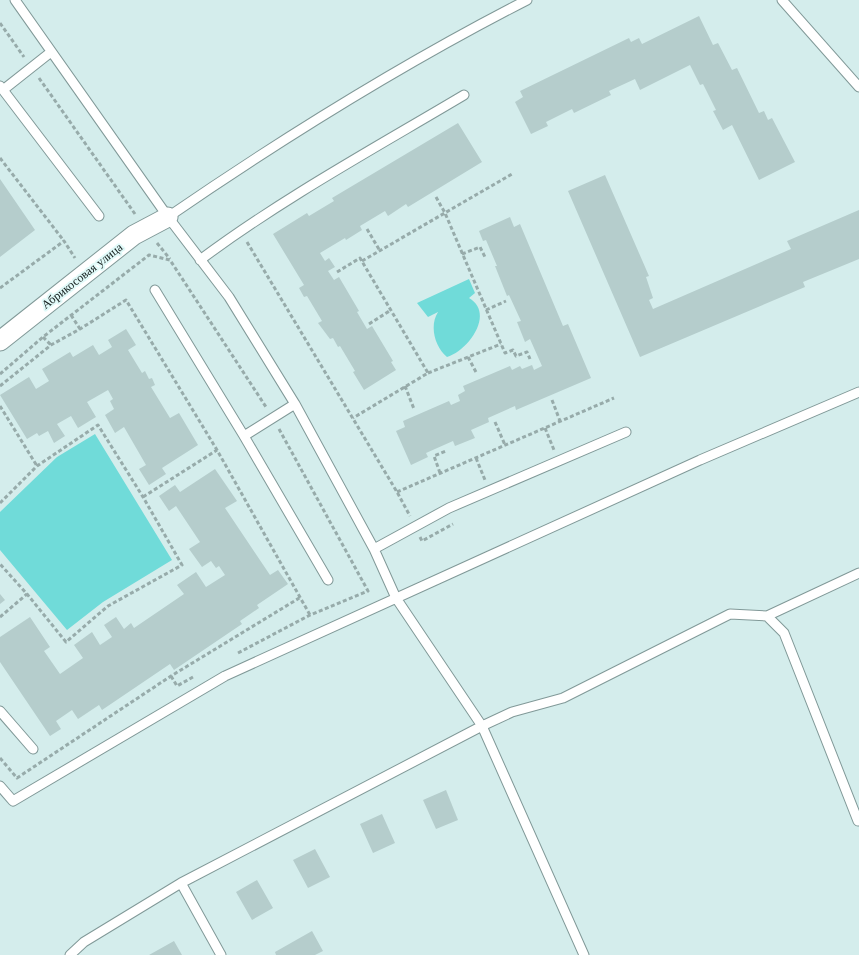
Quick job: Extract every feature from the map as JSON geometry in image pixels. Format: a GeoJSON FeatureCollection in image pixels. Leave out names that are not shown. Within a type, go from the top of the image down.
{"type":"FeatureCollection","features":[{"type":"Feature","properties":{"kind":"street","name":"Абрикосовая улица"},"geometry":{"type":"LineString","coordinates":[[0,341],[134,235],[168,217]]}},
{"type":"Feature","properties":{"kind":"lane"},"geometry":{"type":"LineString","coordinates":[[14,0],[168,217],[229,297],[295,404],[374,549],[396,598],[482,726],[584,955]]}},
{"type":"Feature","properties":{"kind":"lane"},"geometry":{"type":"LineString","coordinates":[[168,217],[242,167],[390,75],[526,0]]}},
{"type":"Feature","properties":{"kind":"lane"},"geometry":{"type":"LineString","coordinates":[[782,0],[859,87]]}},
{"type":"Feature","properties":{"kind":"lane"},"geometry":{"type":"LineString","coordinates":[[51,52],[32,68],[2,88],[98,216]]}},
{"type":"Feature","properties":{"kind":"lane"},"geometry":{"type":"LineString","coordinates":[[200,260],[240,231],[317,182],[464,95]]}},
{"type":"Feature","properties":{"kind":"lane"},"geometry":{"type":"LineString","coordinates":[[155,290],[244,436],[328,580]]}},
{"type":"Feature","properties":{"kind":"lane"},"geometry":{"type":"LineString","coordinates":[[0,786],[13,801],[224,676],[700,460],[859,392]]}},
{"type":"Feature","properties":{"kind":"lane"},"geometry":{"type":"LineString","coordinates":[[244,436],[295,404]]}},
{"type":"Feature","properties":{"kind":"lane"},"geometry":{"type":"LineString","coordinates":[[374,549],[449,508],[626,432]]}},
{"type":"Feature","properties":{"kind":"lane"},"geometry":{"type":"LineString","coordinates":[[70,955],[84,942],[181,883],[482,726],[512,712],[563,698],[730,614],[767,616],[859,573]]}},
{"type":"Feature","properties":{"kind":"lane"},"geometry":{"type":"LineString","coordinates":[[767,616],[784,633],[858,821]]}},
{"type":"Feature","properties":{"kind":"lane"},"geometry":{"type":"LineString","coordinates":[[0,711],[33,749]]}},
{"type":"Feature","properties":{"kind":"lane"},"geometry":{"type":"LineString","coordinates":[[181,883],[221,955]]}},
{"type":"Feature","properties":{"kind":"path"},"geometry":{"type":"LineString","coordinates":[[0,23],[170,260],[273,417],[368,592],[310,616],[235,655]]}},
{"type":"Feature","properties":{"kind":"path"},"geometry":{"type":"LineString","coordinates":[[0,158],[76,258]]}},
{"type":"Feature","properties":{"kind":"path"},"geometry":{"type":"LineString","coordinates":[[362,261],[512,174]]}},
{"type":"Feature","properties":{"kind":"path"},"geometry":{"type":"LineString","coordinates":[[436,197],[445,213],[505,353],[513,350],[516,356],[527,352],[530,358]]}},
{"type":"Feature","properties":{"kind":"path"},"geometry":{"type":"LineString","coordinates":[[367,229],[380,251]]}},
{"type":"Feature","properties":{"kind":"path"},"geometry":{"type":"LineString","coordinates":[[240,231],[397,492],[422,541],[453,524]]}},
{"type":"Feature","properties":{"kind":"path"},"geometry":{"type":"LineString","coordinates":[[0,288],[64,241]]}},
{"type":"Feature","properties":{"kind":"path"},"geometry":{"type":"LineString","coordinates":[[462,254],[480,246],[485,257]]}},
{"type":"Feature","properties":{"kind":"path"},"geometry":{"type":"LineString","coordinates":[[0,374],[43,337],[149,255],[170,260]]}},
{"type":"Feature","properties":{"kind":"path"},"geometry":{"type":"LineString","coordinates":[[337,272],[360,258],[428,373]]}},
{"type":"Feature","properties":{"kind":"path"},"geometry":{"type":"LineString","coordinates":[[0,386],[51,345],[126,300],[218,450],[310,616]]}},
{"type":"Feature","properties":{"kind":"path"},"geometry":{"type":"LineString","coordinates":[[486,310],[506,301]]}},
{"type":"Feature","properties":{"kind":"path"},"geometry":{"type":"LineString","coordinates":[[369,324],[391,310]]}},
{"type":"Feature","properties":{"kind":"path"},"geometry":{"type":"LineString","coordinates":[[71,315],[80,329]]}},
{"type":"Feature","properties":{"kind":"path"},"geometry":{"type":"LineString","coordinates":[[43,337],[51,345]]}},
{"type":"Feature","properties":{"kind":"path"},"geometry":{"type":"LineString","coordinates":[[353,418],[428,373],[501,344]]}},
{"type":"Feature","properties":{"kind":"path"},"geometry":{"type":"LineString","coordinates":[[468,357],[477,374]]}},
{"type":"Feature","properties":{"kind":"path"},"geometry":{"type":"LineString","coordinates":[[405,386],[414,409]]}},
{"type":"Feature","properties":{"kind":"path"},"geometry":{"type":"LineString","coordinates":[[397,492],[614,398]]}},
{"type":"Feature","properties":{"kind":"path"},"geometry":{"type":"LineString","coordinates":[[552,400],[560,421]]}},
{"type":"Feature","properties":{"kind":"path"},"geometry":{"type":"LineString","coordinates":[[0,406],[37,466]]}},
{"type":"Feature","properties":{"kind":"path"},"geometry":{"type":"LineString","coordinates":[[495,422],[505,445]]}},
{"type":"Feature","properties":{"kind":"path"},"geometry":{"type":"LineString","coordinates":[[0,502],[37,466],[98,425],[182,564],[108,606],[66,642],[0,564]]}},
{"type":"Feature","properties":{"kind":"path"},"geometry":{"type":"LineString","coordinates":[[544,428],[558,461]]}},
{"type":"Feature","properties":{"kind":"path"},"geometry":{"type":"LineString","coordinates":[[143,497],[218,450]]}},
{"type":"Feature","properties":{"kind":"path"},"geometry":{"type":"LineString","coordinates":[[440,474],[434,456],[446,451]]}},
{"type":"Feature","properties":{"kind":"path"},"geometry":{"type":"LineString","coordinates":[[476,458],[490,491]]}},
{"type":"Feature","properties":{"kind":"path"},"geometry":{"type":"LineString","coordinates":[[0,617],[27,594]]}},
{"type":"Feature","properties":{"kind":"path"},"geometry":{"type":"LineString","coordinates":[[0,758],[17,778],[171,676],[301,597]]}},
{"type":"Feature","properties":{"kind":"path"},"geometry":{"type":"LineString","coordinates":[[171,676],[177,686],[194,677]]}},
{"type":"Feature","properties":{"kind":"shaded area"},"geometry":{"type":"Polygon","coordinates":[[[469,279],[475,293],[469,298],[476,305],[480,313],[479,321],[476,330],[463,347],[447,357],[439,348],[435,336],[434,324],[438,312],[428,317],[417,303],[469,279]]]}},
{"type":"Feature","properties":{"kind":"shaded area"},"geometry":{"type":"Polygon","coordinates":[[[95,434],[172,560],[103,602],[67,630],[0,550],[0,512],[57,457],[95,434]]]}},
{"type":"Feature","properties":{"kind":"building"},"geometry":{"type":"Polygon","coordinates":[[[699,16],[713,45],[718,43],[732,70],[737,68],[759,113],[764,111],[768,120],[772,118],[795,162],[759,180],[732,125],[723,130],[713,111],[716,110],[703,84],[700,85],[690,65],[640,90],[635,79],[609,91],[611,95],[574,113],[572,109],[546,122],[548,126],[531,134],[515,102],[523,97],[520,91],[629,38],[631,42],[639,38],[642,44],[699,16]]]}},
{"type":"Feature","properties":{"kind":"building"},"geometry":{"type":"Polygon","coordinates":[[[458,123],[482,162],[408,207],[406,204],[388,216],[385,211],[360,226],[362,230],[320,253],[325,261],[329,258],[335,267],[328,271],[334,280],[339,277],[367,329],[372,326],[393,361],[391,362],[396,370],[364,390],[340,346],[338,347],[333,338],[330,339],[318,323],[322,321],[307,296],[304,297],[299,288],[304,285],[273,234],[307,213],[309,216],[334,201],[332,198],[458,123]]]}},
{"type":"Feature","properties":{"kind":"building"},"geometry":{"type":"Polygon","coordinates":[[[605,175],[649,276],[646,277],[653,298],[649,300],[653,309],[791,249],[787,241],[859,210],[859,259],[803,282],[805,287],[640,357],[568,191],[605,175]]]}},
{"type":"Feature","properties":{"kind":"building"},"geometry":{"type":"Polygon","coordinates":[[[0,179],[35,230],[0,257],[0,179]]]}},
{"type":"Feature","properties":{"kind":"building"},"geometry":{"type":"Polygon","coordinates":[[[510,217],[514,227],[520,224],[563,326],[568,324],[591,378],[516,410],[515,406],[488,418],[489,422],[471,430],[475,438],[455,446],[453,441],[426,453],[428,457],[411,465],[396,431],[405,427],[403,421],[449,401],[451,405],[460,401],[458,395],[465,391],[463,386],[510,366],[512,370],[520,366],[522,369],[532,365],[534,370],[542,366],[530,339],[525,342],[517,322],[521,321],[509,295],[507,296],[486,240],[483,241],[479,231],[510,217]]]}},
{"type":"Feature","properties":{"kind":"building"},"geometry":{"type":"Polygon","coordinates":[[[126,329],[136,345],[128,350],[142,373],[145,371],[149,379],[152,378],[155,385],[151,387],[170,418],[179,413],[198,445],[162,468],[166,474],[149,485],[139,469],[146,465],[124,427],[115,433],[105,415],[114,409],[110,401],[113,399],[108,390],[87,402],[96,417],[78,428],[71,416],[57,424],[65,436],[54,443],[48,431],[39,436],[37,433],[27,439],[0,395],[29,377],[36,389],[49,381],[42,369],[70,352],[73,357],[93,345],[99,355],[112,347],[108,340],[126,329]]]}},
{"type":"Feature","properties":{"kind":"building"},"geometry":{"type":"Polygon","coordinates":[[[215,469],[237,501],[225,508],[270,575],[278,570],[288,584],[257,605],[259,608],[240,621],[242,624],[174,670],[170,664],[102,710],[99,705],[78,719],[72,710],[56,721],[61,729],[50,736],[0,662],[0,637],[30,617],[50,647],[44,651],[60,674],[83,658],[74,645],[92,632],[100,645],[112,637],[104,625],[116,617],[124,629],[131,623],[134,628],[184,594],[177,585],[196,572],[206,587],[225,575],[219,566],[216,568],[211,561],[202,567],[189,549],[200,542],[176,506],[169,511],[159,496],[175,485],[180,492],[215,469]]]}},
{"type":"Feature","properties":{"kind":"building"},"geometry":{"type":"Polygon","coordinates":[[[0,594],[5,600],[0,604],[0,594]]]}},
{"type":"Feature","properties":{"kind":"building"},"geometry":{"type":"Polygon","coordinates":[[[446,790],[458,820],[436,829],[423,800],[446,790]]]}},
{"type":"Feature","properties":{"kind":"building"},"geometry":{"type":"Polygon","coordinates":[[[382,814],[395,843],[373,853],[360,824],[382,814]]]}},
{"type":"Feature","properties":{"kind":"building"},"geometry":{"type":"Polygon","coordinates":[[[315,849],[330,877],[308,888],[293,860],[315,849]]]}},
{"type":"Feature","properties":{"kind":"building"},"geometry":{"type":"Polygon","coordinates":[[[257,880],[273,908],[252,920],[236,892],[257,880]]]}},
{"type":"Feature","properties":{"kind":"building"},"geometry":{"type":"Polygon","coordinates":[[[312,931],[323,951],[315,955],[276,955],[275,952],[312,931]]]}},
{"type":"Feature","properties":{"kind":"building"},"geometry":{"type":"Polygon","coordinates":[[[174,941],[182,955],[149,955],[174,941]]]}}]}
